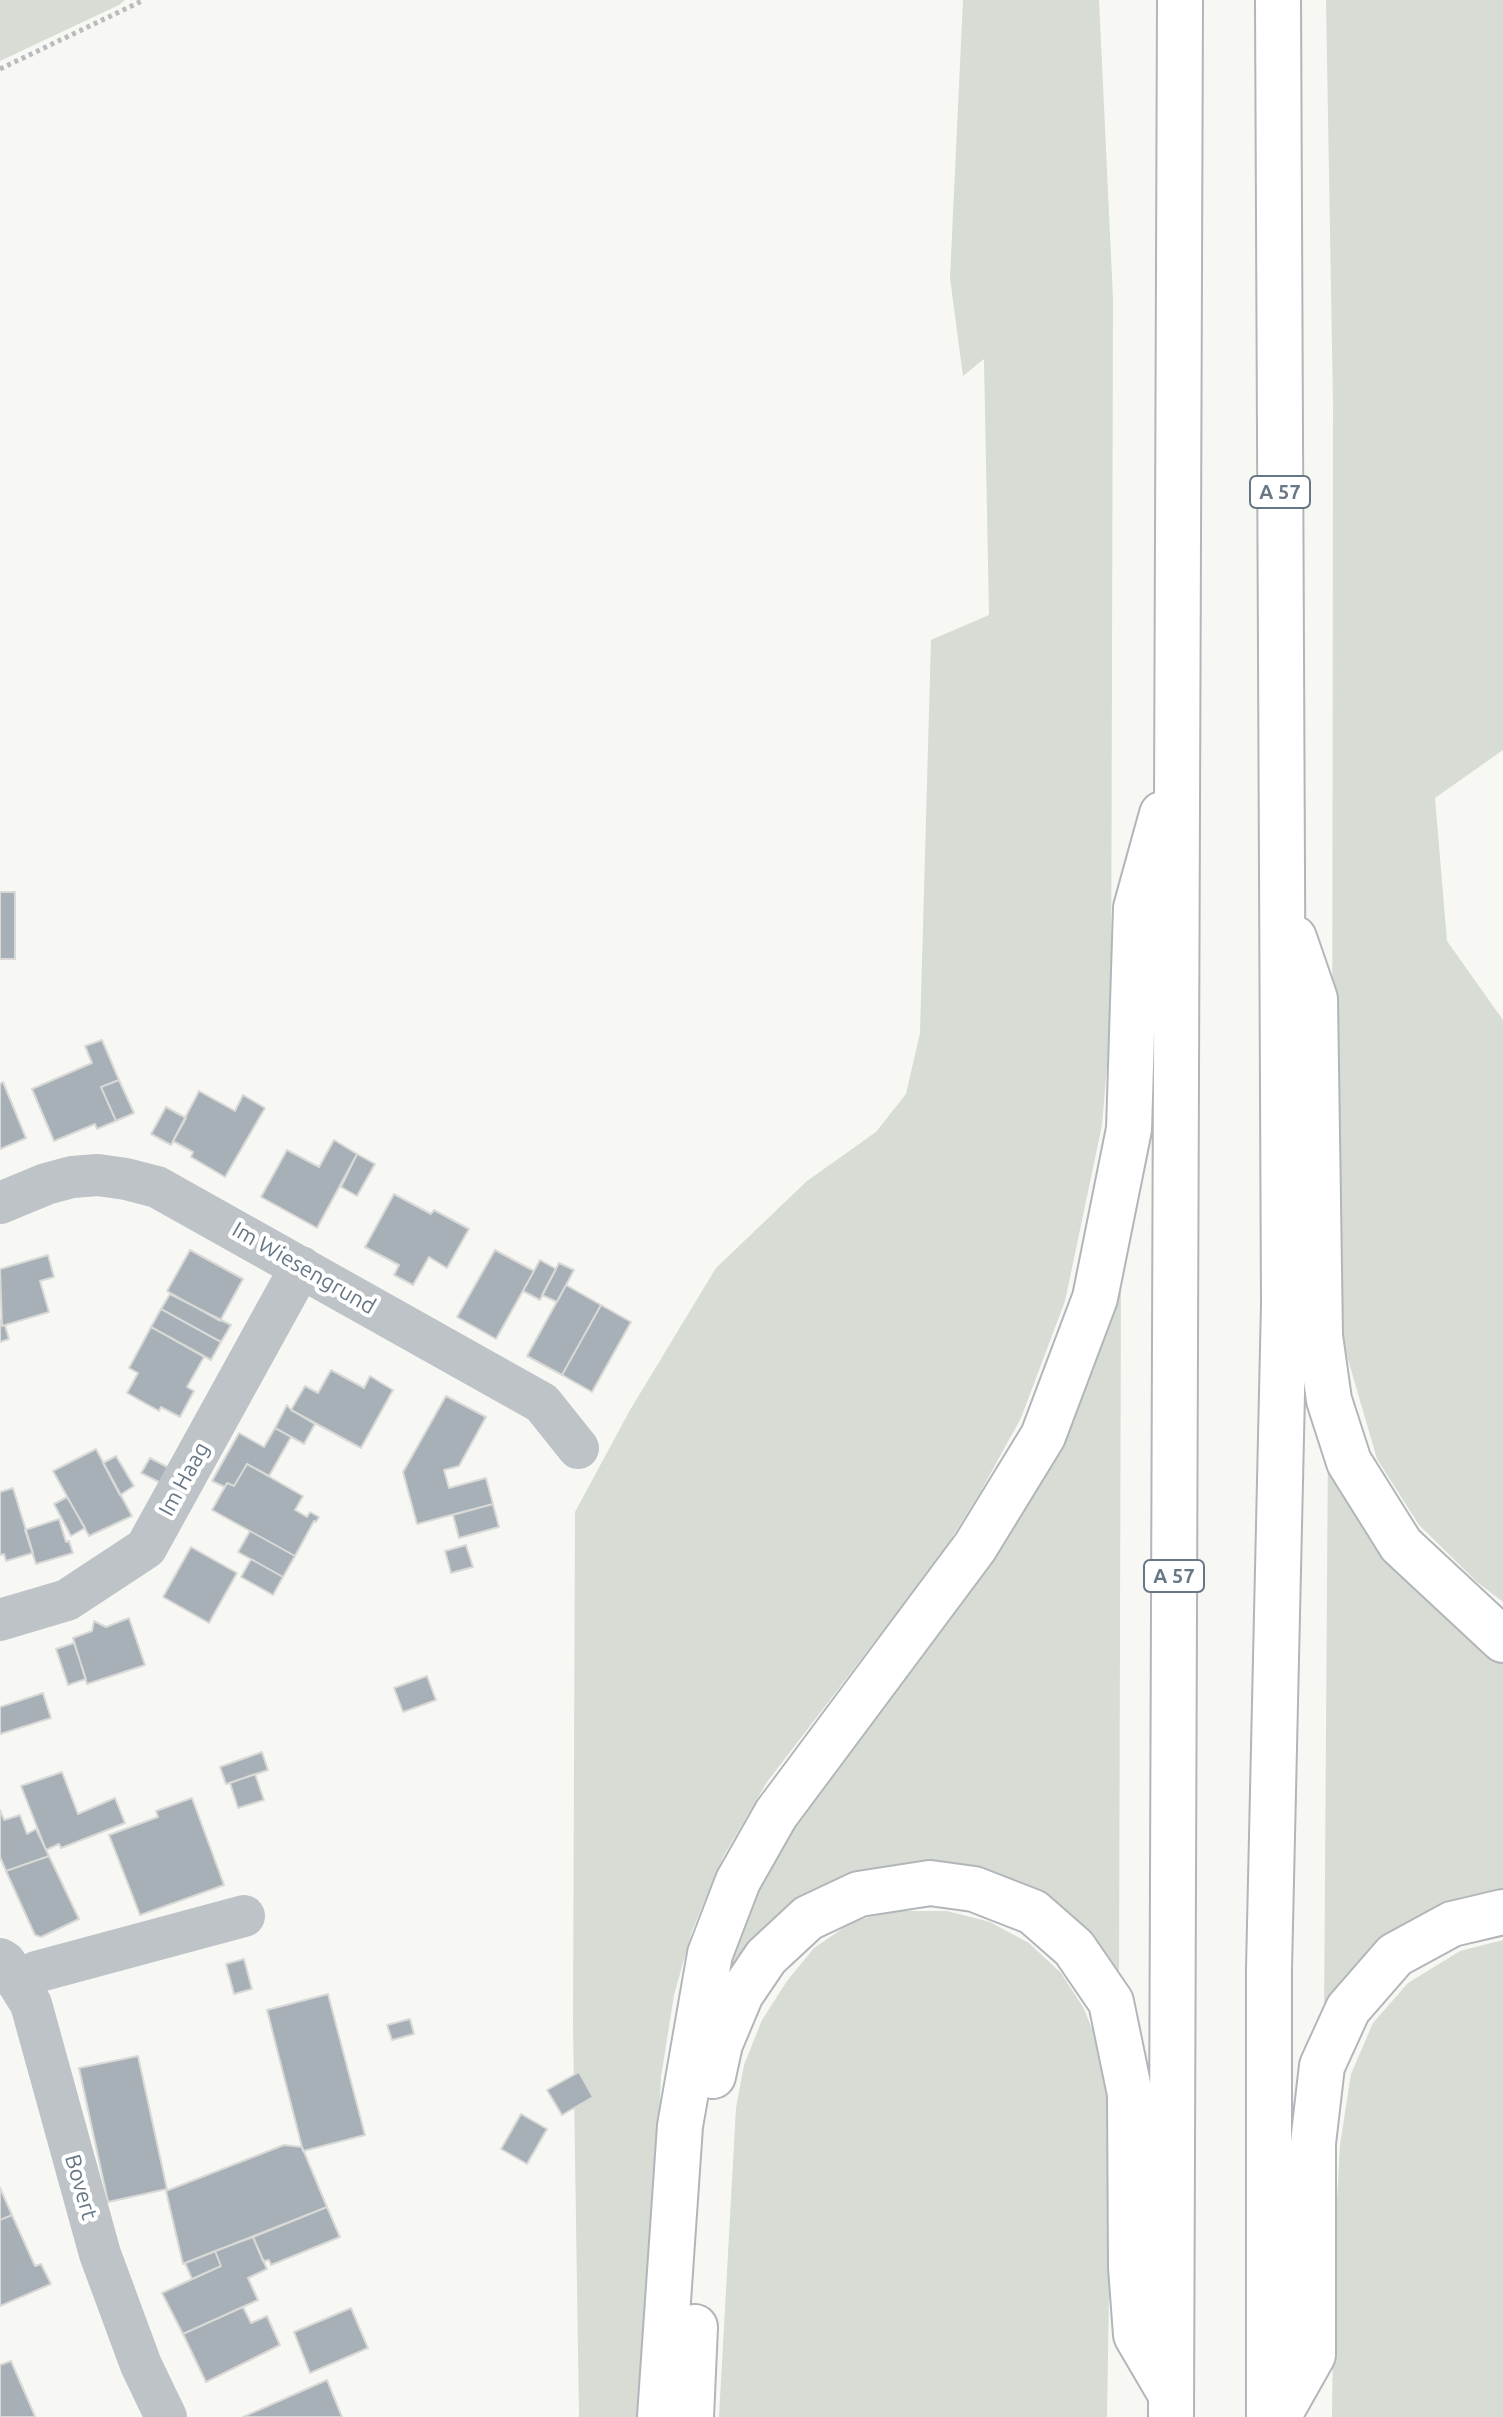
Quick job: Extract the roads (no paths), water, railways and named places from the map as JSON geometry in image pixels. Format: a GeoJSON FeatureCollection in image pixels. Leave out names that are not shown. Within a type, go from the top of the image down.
{"type":"FeatureCollection","features":[{"type":"Feature","properties":{"kind":"highway","name":"A 57"},"geometry":{"type":"LineString","coordinates":[[1171,2406],[1180,0]]}},
{"type":"Feature","properties":{"kind":"highway","name":"A 57"},"geometry":{"type":"LineString","coordinates":[[1269,2417],[1269,1953],[1284,1304],[1278,0]]}},
{"type":"Feature","properties":{"kind":"highway"},"geometry":{"type":"LineString","coordinates":[[660,2417],[680,2126],[710,1954],[738,1881],[776,1814],[975,1547],[1043,1436],[1095,1298],[1129,1129],[1136,908],[1178,758]]}},
{"type":"Feature","properties":{"kind":"highway"},"geometry":{"type":"LineString","coordinates":[[1282,906],[1315,999],[1320,1336],[1329,1400],[1349,1462],[1401,1545],[1503,1640]]}},
{"type":"Feature","properties":{"kind":"highway"},"geometry":{"type":"LineString","coordinates":[[691,2417],[705,2108],[720,2044],[741,1994],[766,1957],[808,1918],[859,1894],[930,1883],[974,1889],[1033,1912],[1074,1948],[1111,2002],[1130,2094],[1131,2267],[1136,2335],[1171,2406]]}},
{"type":"Feature","properties":{"kind":"highway"},"geometry":{"type":"LineString","coordinates":[[1278,2417],[1313,2355],[1313,2143],[1322,2066],[1328,2052],[1348,2009],[1395,1955],[1452,1924],[1503,1912]]}},
{"type":"Feature","properties":{"kind":"street","name":"Im Wiesengrund"},"geometry":{"type":"LineString","coordinates":[[0,1203],[72,1177],[98,1175],[157,1187],[542,1403],[578,1448]]}},
{"type":"Feature","properties":{"kind":"street","name":"Im Haag"},"geometry":{"type":"LineString","coordinates":[[0,1620],[67,1600],[146,1548],[301,1267]]}},
{"type":"Feature","properties":{"kind":"street"},"geometry":{"type":"LineString","coordinates":[[8,1971],[36,1972],[244,1916]]}},
{"type":"Feature","properties":{"kind":"street","name":"Bovert"},"geometry":{"type":"LineString","coordinates":[[8,1971],[31,2004],[100,2254],[141,2365],[166,2417]]}}]}
